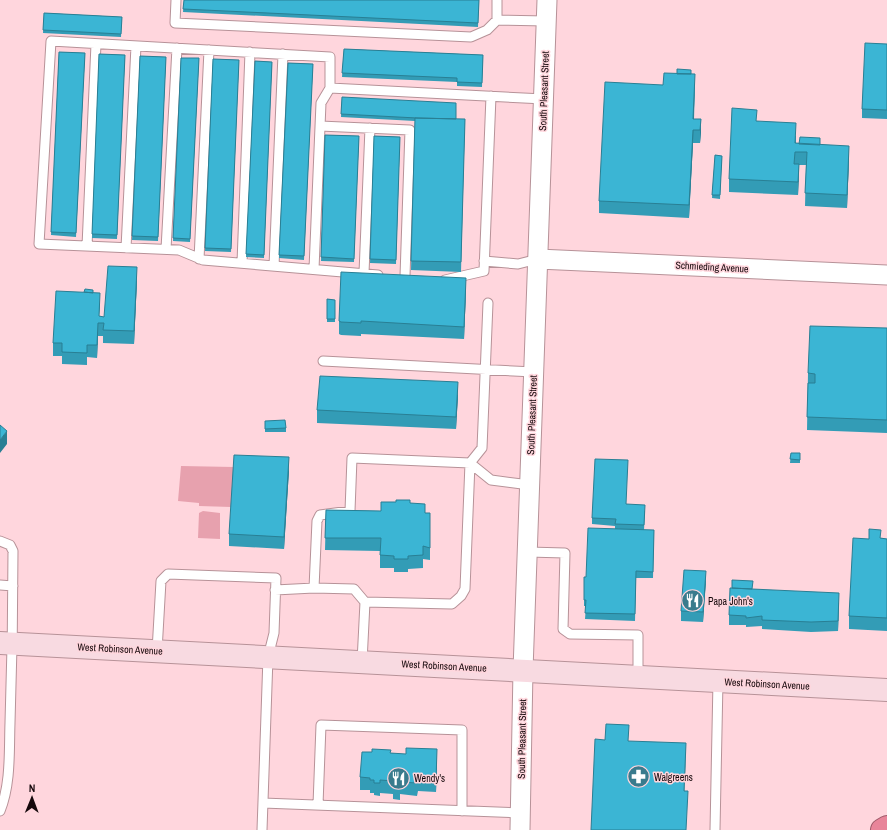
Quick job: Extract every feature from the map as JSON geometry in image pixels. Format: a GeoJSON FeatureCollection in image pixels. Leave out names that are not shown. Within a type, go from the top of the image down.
{"type":"FeatureCollection","features":[{"type":"Feature","properties":{"kind":"highway"},"geometry":{"type":"LineString","coordinates":[[882,830],[887,827]]}},
{"type":"Feature","properties":{"kind":"street","name":"South Pleasant Street"},"geometry":{"type":"LineString","coordinates":[[520,822],[523,670],[547,0]]}},
{"type":"Feature","properties":{"kind":"street","name":"Schmieding Avenue"},"geometry":{"type":"LineString","coordinates":[[538,258],[887,275]]}},
{"type":"Feature","properties":{"kind":"street","name":"West Robinson Avenue"},"geometry":{"type":"LineString","coordinates":[[7,643],[887,690]]}},
{"type":"Feature","properties":{"kind":"lane"},"geometry":{"type":"LineString","coordinates":[[176,0],[175,23],[471,37],[487,30],[497,20],[498,0]]}},
{"type":"Feature","properties":{"kind":"lane"},"geometry":{"type":"LineString","coordinates":[[497,20],[546,21]]}},
{"type":"Feature","properties":{"kind":"lane"},"geometry":{"type":"LineString","coordinates":[[314,269],[320,126],[322,103],[330,88],[330,57],[51,41],[39,244],[179,250],[199,259],[242,264],[401,276],[410,130],[320,126]]}},
{"type":"Feature","properties":{"kind":"lane"},"geometry":{"type":"LineString","coordinates":[[87,246],[96,44]]}},
{"type":"Feature","properties":{"kind":"lane"},"geometry":{"type":"LineString","coordinates":[[126,248],[136,46]]}},
{"type":"Feature","properties":{"kind":"lane"},"geometry":{"type":"LineString","coordinates":[[166,249],[177,48]]}},
{"type":"Feature","properties":{"kind":"lane"},"geometry":{"type":"LineString","coordinates":[[199,259],[209,50]]}},
{"type":"Feature","properties":{"kind":"lane"},"geometry":{"type":"LineString","coordinates":[[242,264],[250,52]]}},
{"type":"Feature","properties":{"kind":"lane"},"geometry":{"type":"LineString","coordinates":[[274,266],[283,54]]}},
{"type":"Feature","properties":{"kind":"lane"},"geometry":{"type":"LineString","coordinates":[[330,88],[544,99]]}},
{"type":"Feature","properties":{"kind":"lane"},"geometry":{"type":"LineString","coordinates":[[432,279],[446,280],[484,271],[491,96]]}},
{"type":"Feature","properties":{"kind":"lane"},"geometry":{"type":"LineString","coordinates":[[364,273],[370,128]]}},
{"type":"Feature","properties":{"kind":"lane"},"geometry":{"type":"LineString","coordinates":[[484,261],[518,264],[538,258]]}},
{"type":"Feature","properties":{"kind":"lane"},"geometry":{"type":"LineString","coordinates":[[365,602],[452,604],[461,596],[465,589],[470,464],[482,448],[488,303]]}},
{"type":"Feature","properties":{"kind":"lane"},"geometry":{"type":"LineString","coordinates":[[323,361],[534,372]]}},
{"type":"Feature","properties":{"kind":"lane"},"geometry":{"type":"LineString","coordinates":[[314,588],[317,521],[320,515],[350,511],[352,458],[470,464],[491,480],[530,485]]}},
{"type":"Feature","properties":{"kind":"lane"},"geometry":{"type":"LineString","coordinates":[[0,811],[4,802],[9,764],[7,643],[13,586],[13,551],[10,545],[2,541]]}},
{"type":"Feature","properties":{"kind":"lane"},"geometry":{"type":"LineString","coordinates":[[528,552],[565,554],[563,629],[570,634],[638,635],[638,677]]}},
{"type":"Feature","properties":{"kind":"lane"},"geometry":{"type":"LineString","coordinates":[[157,651],[162,582],[168,574],[276,578],[274,632],[268,657],[262,830]]}},
{"type":"Feature","properties":{"kind":"lane"},"geometry":{"type":"LineString","coordinates":[[0,585],[13,586]]}},
{"type":"Feature","properties":{"kind":"lane"},"geometry":{"type":"LineString","coordinates":[[275,590],[314,588],[354,589],[365,602],[362,662]]}},
{"type":"Feature","properties":{"kind":"lane"},"geometry":{"type":"LineString","coordinates":[[714,830],[718,681]]}},
{"type":"Feature","properties":{"kind":"lane"},"geometry":{"type":"LineString","coordinates":[[318,805],[321,725],[462,730],[462,811]]}},
{"type":"Feature","properties":{"kind":"lane"},"geometry":{"type":"LineString","coordinates":[[263,803],[462,811],[520,822]]}},
{"type":"Feature","properties":{"kind":"shaded area"},"geometry":{"type":"Polygon","coordinates":[[[181,466],[234,467],[231,507],[199,506],[199,503],[178,501],[181,466]]]}},
{"type":"Feature","properties":{"kind":"shaded area"},"geometry":{"type":"Polygon","coordinates":[[[203,511],[220,513],[220,539],[198,538],[199,513],[203,511]]]}},
{"type":"Feature","properties":{"kind":"building"},"geometry":{"type":"Polygon","coordinates":[[[184,0],[479,0],[478,23],[183,9],[184,0]]]}},
{"type":"Feature","properties":{"kind":"building"},"geometry":{"type":"Polygon","coordinates":[[[44,13],[122,17],[121,34],[43,30],[44,13]]]}},
{"type":"Feature","properties":{"kind":"building"},"geometry":{"type":"Polygon","coordinates":[[[865,43],[887,44],[887,110],[862,109],[865,43]]]}},
{"type":"Feature","properties":{"kind":"building"},"geometry":{"type":"Polygon","coordinates":[[[344,49],[483,55],[482,83],[457,82],[457,78],[342,73],[344,49]]]}},
{"type":"Feature","properties":{"kind":"building"},"geometry":{"type":"Polygon","coordinates":[[[59,52],[85,53],[76,233],[51,232],[59,52]]]}},
{"type":"Feature","properties":{"kind":"building"},"geometry":{"type":"Polygon","coordinates":[[[99,54],[125,55],[117,235],[92,234],[99,54]]]}},
{"type":"Feature","properties":{"kind":"building"},"geometry":{"type":"Polygon","coordinates":[[[140,56],[166,57],[158,237],[132,236],[140,56]]]}},
{"type":"Feature","properties":{"kind":"building"},"geometry":{"type":"Polygon","coordinates":[[[181,58],[199,58],[190,239],[173,238],[181,58]]]}},
{"type":"Feature","properties":{"kind":"building"},"geometry":{"type":"Polygon","coordinates":[[[213,59],[239,60],[231,249],[205,248],[213,59]]]}},
{"type":"Feature","properties":{"kind":"building"},"geometry":{"type":"Polygon","coordinates":[[[255,61],[272,62],[264,255],[246,254],[255,61]]]}},
{"type":"Feature","properties":{"kind":"building"},"geometry":{"type":"Polygon","coordinates":[[[288,63],[313,64],[304,256],[279,255],[288,63]]]}},
{"type":"Feature","properties":{"kind":"building"},"geometry":{"type":"Polygon","coordinates":[[[677,69],[691,70],[691,74],[677,74],[677,69]]]}},
{"type":"Feature","properties":{"kind":"building"},"geometry":{"type":"Polygon","coordinates":[[[664,73],[695,74],[693,119],[701,119],[700,130],[693,130],[689,205],[599,201],[605,82],[663,85],[664,73]]]}},
{"type":"Feature","properties":{"kind":"building"},"geometry":{"type":"Polygon","coordinates":[[[342,97],[456,103],[456,119],[341,114],[342,97]]]}},
{"type":"Feature","properties":{"kind":"building"},"geometry":{"type":"Polygon","coordinates":[[[732,108],[757,110],[756,121],[796,123],[795,143],[849,146],[847,195],[805,193],[807,152],[795,152],[794,164],[799,164],[798,182],[729,179],[732,108]]]}},
{"type":"Feature","properties":{"kind":"building"},"geometry":{"type":"Polygon","coordinates":[[[415,118],[465,119],[461,262],[411,261],[415,118]]]}},
{"type":"Feature","properties":{"kind":"building"},"geometry":{"type":"Polygon","coordinates":[[[325,135],[359,136],[354,259],[321,257],[325,135]]]}},
{"type":"Feature","properties":{"kind":"building"},"geometry":{"type":"Polygon","coordinates":[[[374,136],[400,137],[396,260],[370,259],[374,136]]]}},
{"type":"Feature","properties":{"kind":"building"},"geometry":{"type":"Polygon","coordinates":[[[800,137],[820,138],[820,145],[799,144],[800,137]]]}},
{"type":"Feature","properties":{"kind":"building"},"geometry":{"type":"Polygon","coordinates":[[[715,155],[722,156],[720,195],[712,195],[715,155]]]}},
{"type":"Feature","properties":{"kind":"building"},"geometry":{"type":"Polygon","coordinates":[[[108,266],[137,267],[134,331],[103,330],[104,323],[98,323],[97,345],[87,345],[87,353],[62,352],[62,343],[53,343],[56,291],[100,293],[99,316],[104,317],[108,266]]]}},
{"type":"Feature","properties":{"kind":"building"},"geometry":{"type":"Polygon","coordinates":[[[341,272],[466,278],[464,327],[361,321],[361,323],[341,322],[339,321],[341,272]]]}},
{"type":"Feature","properties":{"kind":"building"},"geometry":{"type":"Polygon","coordinates":[[[85,289],[93,290],[93,293],[84,292],[85,289]]]}},
{"type":"Feature","properties":{"kind":"building"},"geometry":{"type":"Polygon","coordinates":[[[327,299],[335,300],[335,319],[327,319],[327,299]]]}},
{"type":"Feature","properties":{"kind":"building"},"geometry":{"type":"Polygon","coordinates":[[[810,326],[887,328],[887,420],[807,417],[808,383],[815,383],[815,374],[808,373],[810,326]]]}},
{"type":"Feature","properties":{"kind":"building"},"geometry":{"type":"Polygon","coordinates":[[[320,376],[458,382],[456,417],[317,410],[320,376]]]}},
{"type":"Feature","properties":{"kind":"building"},"geometry":{"type":"Polygon","coordinates":[[[285,420],[286,428],[265,429],[265,421],[285,420]]]}},
{"type":"Feature","properties":{"kind":"building"},"geometry":{"type":"Polygon","coordinates":[[[0,425],[7,431],[0,440],[0,425]]]}},
{"type":"Feature","properties":{"kind":"building"},"geometry":{"type":"Polygon","coordinates":[[[791,453],[800,453],[800,460],[790,459],[791,453]]]}},
{"type":"Feature","properties":{"kind":"building"},"geometry":{"type":"Polygon","coordinates":[[[234,455],[289,457],[284,537],[229,534],[234,455]]]}},
{"type":"Feature","properties":{"kind":"building"},"geometry":{"type":"Polygon","coordinates":[[[595,459],[628,460],[626,504],[645,505],[644,525],[615,524],[616,519],[592,518],[595,459]]]}},
{"type":"Feature","properties":{"kind":"building"},"geometry":{"type":"Polygon","coordinates":[[[396,500],[410,500],[410,503],[425,504],[425,513],[430,513],[430,548],[423,546],[423,555],[408,556],[408,559],[394,559],[394,556],[380,555],[381,538],[325,538],[326,510],[381,511],[381,502],[396,502],[396,500]]]}},
{"type":"Feature","properties":{"kind":"building"},"geometry":{"type":"Polygon","coordinates":[[[588,528],[654,530],[653,572],[636,571],[635,614],[585,613],[586,600],[584,600],[584,577],[586,577],[588,528]]]}},
{"type":"Feature","properties":{"kind":"building"},"geometry":{"type":"Polygon","coordinates":[[[869,529],[881,530],[880,538],[887,539],[887,618],[849,616],[853,538],[869,539],[869,529]]]}},
{"type":"Feature","properties":{"kind":"building","name":"Papa John's"},"geometry":{"type":"Polygon","coordinates":[[[684,570],[706,571],[703,612],[681,611],[684,570]]]}},
{"type":"Feature","properties":{"kind":"building"},"geometry":{"type":"Polygon","coordinates":[[[732,580],[753,581],[752,589],[732,588],[732,580]]]}},
{"type":"Feature","properties":{"kind":"building"},"geometry":{"type":"Polygon","coordinates":[[[730,588],[839,593],[838,621],[811,622],[762,620],[762,616],[746,618],[746,616],[729,615],[730,588]]]}},
{"type":"Feature","properties":{"kind":"building","name":"Walgreens"},"geometry":{"type":"Polygon","coordinates":[[[606,724],[629,725],[628,741],[686,743],[684,791],[688,791],[686,830],[591,830],[595,739],[605,740],[606,724]]]}},
{"type":"Feature","properties":{"kind":"building"},"geometry":{"type":"Polygon","coordinates":[[[406,748],[437,749],[436,780],[418,779],[417,783],[400,782],[400,787],[393,787],[394,781],[380,780],[380,783],[374,783],[374,780],[370,780],[370,778],[360,777],[362,752],[372,752],[372,749],[391,750],[390,753],[406,754],[406,748]]]}},
{"type":"Feature","properties":{"kind":"place","name":"Papa John's"},"geometry":{"type":"Point","coordinates":[693,601]}},
{"type":"Feature","properties":{"kind":"place","name":"Walgreens"},"geometry":{"type":"Point","coordinates":[639,777]}},
{"type":"Feature","properties":{"kind":"place","name":"Wendy's"},"geometry":{"type":"Point","coordinates":[399,778]}}]}
